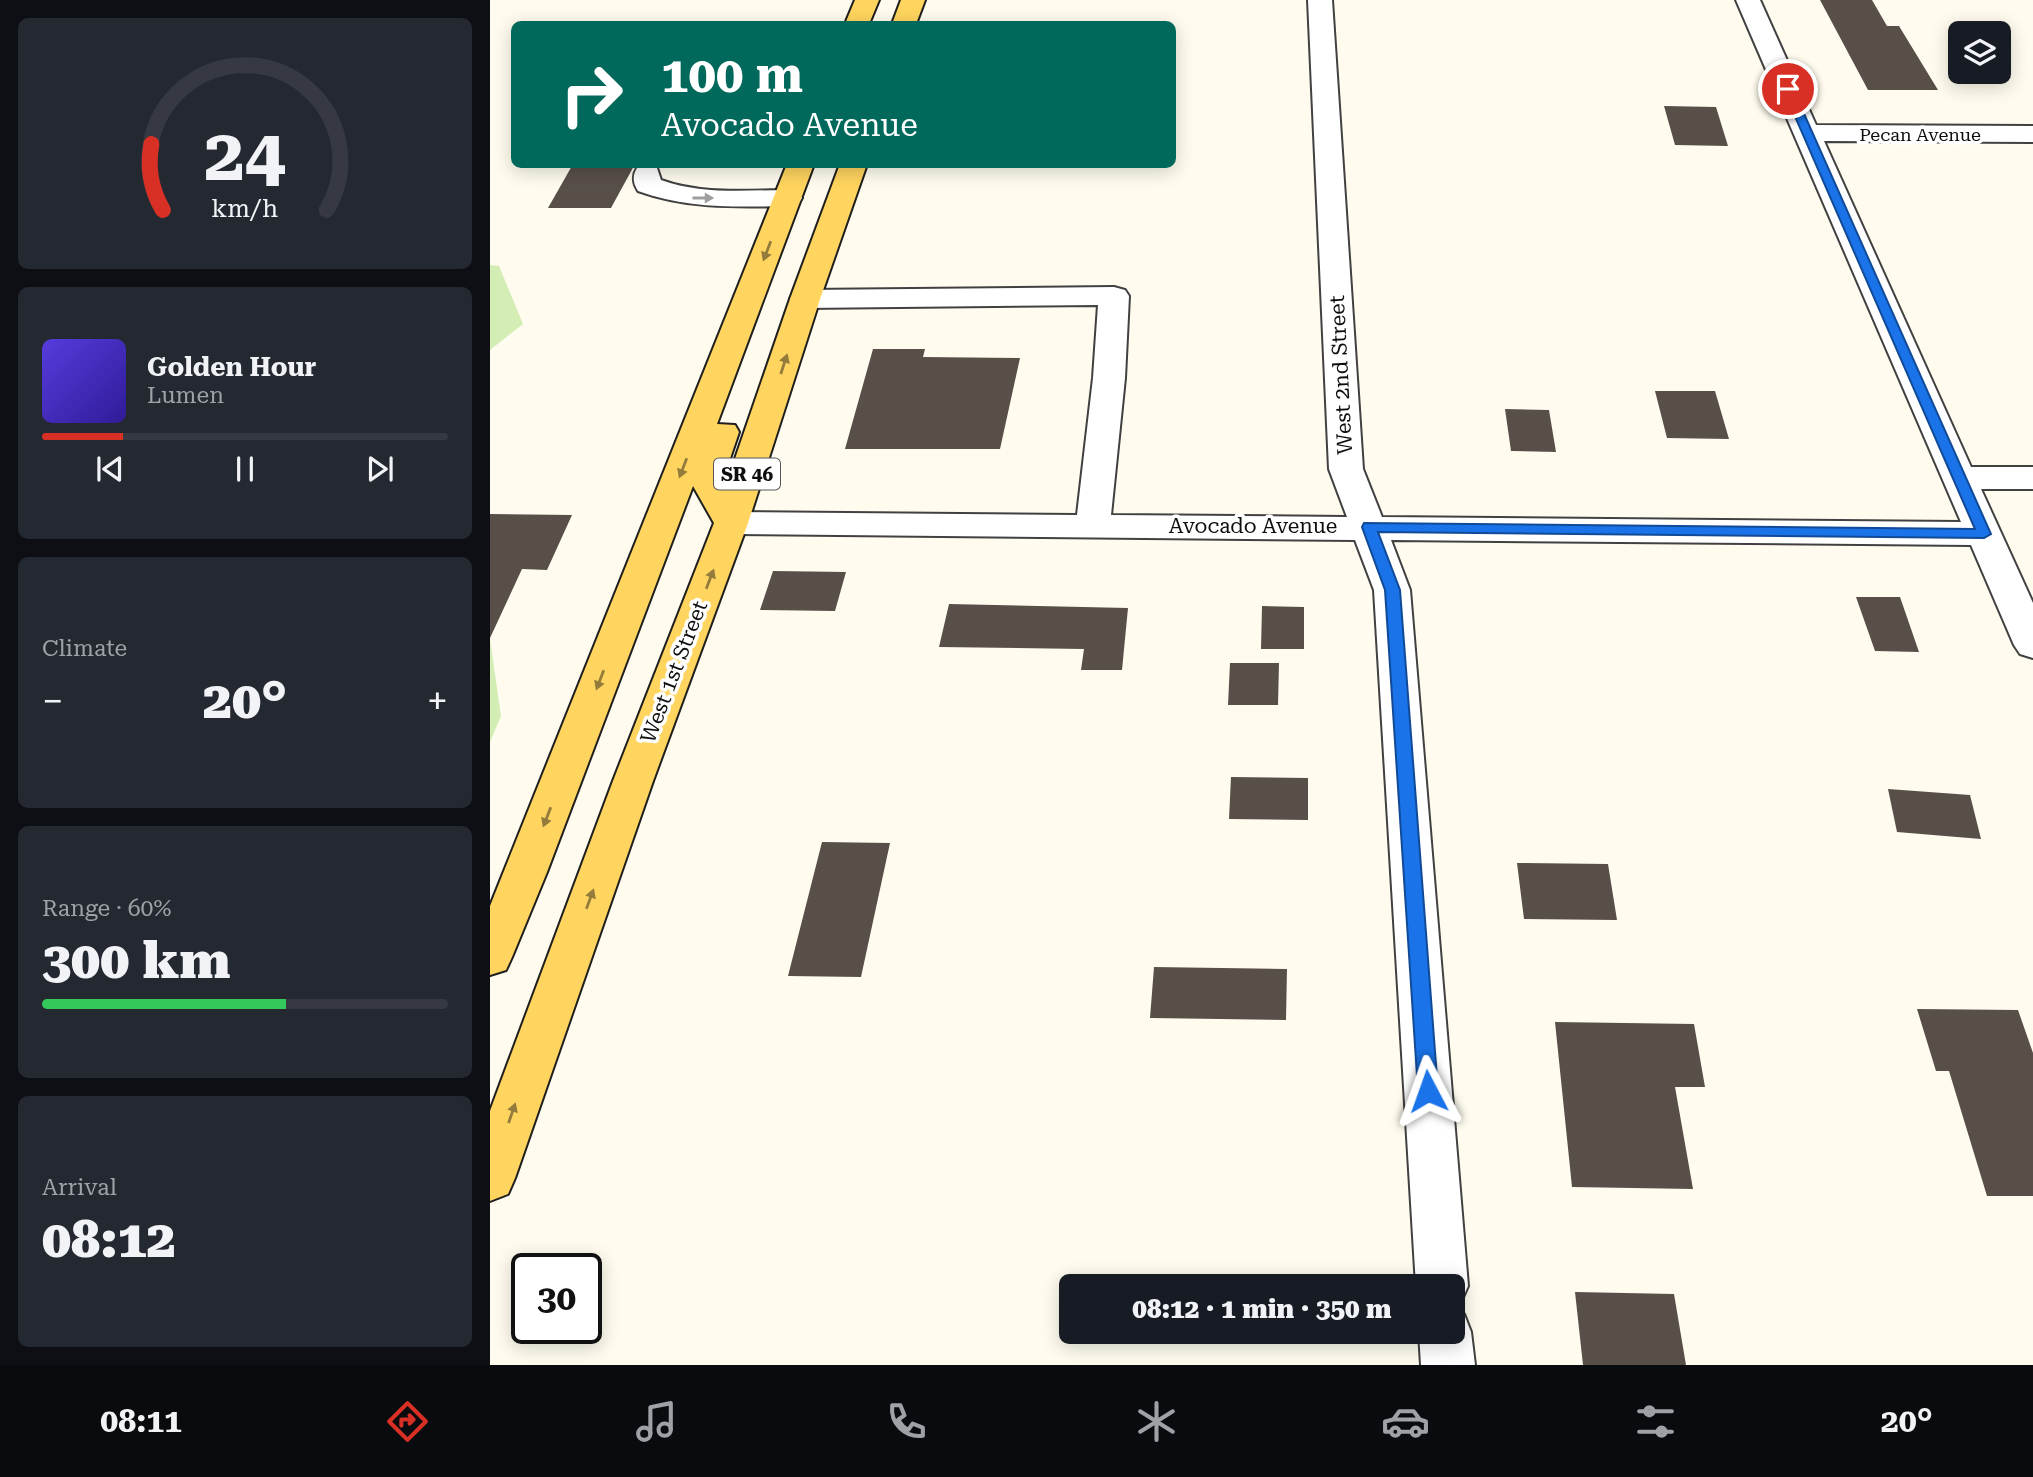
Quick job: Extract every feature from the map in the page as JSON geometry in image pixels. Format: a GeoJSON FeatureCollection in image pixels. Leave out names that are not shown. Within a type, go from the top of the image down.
{"type":"FeatureCollection","features":[{"type":"Feature","properties":{"kind":"main road"},"geometry":{"type":"LineString","coordinates":[[858,21],[867,0]]}},
{"type":"Feature","properties":{"kind":"main road"},"geometry":{"type":"LineString","coordinates":[[905,21],[913,0]]}},
{"type":"Feature","properties":{"kind":"main road","name":"SR 46"},"geometry":{"type":"LineString","coordinates":[[490,957],[526,872],[799,168]]}},
{"type":"Feature","properties":{"kind":"main road","name":"West 1st Street"},"geometry":{"type":"LineString","coordinates":[[490,1178],[633,781],[731,523],[853,168]]}},
{"type":"Feature","properties":{"kind":"main road"},"geometry":{"type":"LineString","coordinates":[[708,404],[724,430],[706,479],[731,523]]}},
{"type":"Feature","properties":{"kind":"street","name":"West 2nd Street"},"geometry":{"type":"LineString","coordinates":[[1320,0],[1346,469],[1392,590],[1441,1274]]}},
{"type":"Feature","properties":{"kind":"street"},"geometry":{"type":"LineString","coordinates":[[1748,0],[2033,646]]}},
{"type":"Feature","properties":{"kind":"street","name":"Pecan Avenue"},"geometry":{"type":"LineString","coordinates":[[1808,133],[2033,134]]}},
{"type":"Feature","properties":{"kind":"street"},"geometry":{"type":"LineString","coordinates":[[671,195],[684,168]]}},
{"type":"Feature","properties":{"kind":"street"},"geometry":{"type":"LineString","coordinates":[[647,174],[648,185],[671,195],[691,198],[788,198]]}},
{"type":"Feature","properties":{"kind":"street"},"geometry":{"type":"LineString","coordinates":[[806,299],[1114,296],[1109,378],[1093,525]]}},
{"type":"Feature","properties":{"kind":"street"},"geometry":{"type":"LineString","coordinates":[[1959,478],[2033,478]]}},
{"type":"Feature","properties":{"kind":"street","name":"Avocado Avenue"},"geometry":{"type":"LineString","coordinates":[[731,523],[1984,534]]}},
{"type":"Feature","properties":{"kind":"street"},"geometry":{"type":"LineString","coordinates":[[1447,1344],[1448,1365]]}},
{"type":"Feature","properties":{"kind":"green space"},"geometry":{"type":"Polygon","coordinates":[[[490,265],[499,266],[523,324],[490,350],[490,265]]]}},
{"type":"Feature","properties":{"kind":"green space"},"geometry":{"type":"Polygon","coordinates":[[[490,639],[501,716],[490,742],[490,639]]]}},
{"type":"Feature","properties":{"kind":"building"},"geometry":{"type":"Polygon","coordinates":[[[1820,0],[1872,0],[1887,26],[1899,26],[1938,90],[1868,90],[1820,0]]]}},
{"type":"Feature","properties":{"kind":"building"},"geometry":{"type":"Polygon","coordinates":[[[1664,106],[1716,107],[1728,146],[1675,145],[1664,106]]]}},
{"type":"Feature","properties":{"kind":"building"},"geometry":{"type":"Polygon","coordinates":[[[571,168],[633,168],[611,208],[548,208],[571,168]]]}},
{"type":"Feature","properties":{"kind":"building"},"geometry":{"type":"Polygon","coordinates":[[[873,349],[925,349],[923,357],[1020,358],[1000,449],[845,449],[873,349]]]}},
{"type":"Feature","properties":{"kind":"building"},"geometry":{"type":"Polygon","coordinates":[[[1655,391],[1715,391],[1729,439],[1667,438],[1655,391]]]}},
{"type":"Feature","properties":{"kind":"building"},"geometry":{"type":"Polygon","coordinates":[[[1505,409],[1549,410],[1556,452],[1511,451],[1505,409]]]}},
{"type":"Feature","properties":{"kind":"building"},"geometry":{"type":"Polygon","coordinates":[[[490,514],[572,515],[547,570],[522,569],[490,638],[490,514]]]}},
{"type":"Feature","properties":{"kind":"building"},"geometry":{"type":"Polygon","coordinates":[[[773,571],[846,572],[835,611],[760,610],[773,571]]]}},
{"type":"Feature","properties":{"kind":"building"},"geometry":{"type":"Polygon","coordinates":[[[1856,597],[1900,597],[1919,652],[1875,651],[1856,597]]]}},
{"type":"Feature","properties":{"kind":"building"},"geometry":{"type":"Polygon","coordinates":[[[949,604],[1128,608],[1122,670],[1081,670],[1084,649],[939,647],[949,604]]]}},
{"type":"Feature","properties":{"kind":"building"},"geometry":{"type":"Polygon","coordinates":[[[1262,606],[1304,607],[1304,649],[1261,649],[1262,606]]]}},
{"type":"Feature","properties":{"kind":"building"},"geometry":{"type":"Polygon","coordinates":[[[1230,663],[1279,663],[1278,705],[1228,705],[1230,663]]]}},
{"type":"Feature","properties":{"kind":"building"},"geometry":{"type":"Polygon","coordinates":[[[1231,777],[1308,778],[1308,820],[1229,819],[1231,777]]]}},
{"type":"Feature","properties":{"kind":"building"},"geometry":{"type":"Polygon","coordinates":[[[1888,789],[1970,795],[1981,839],[1897,832],[1888,789]]]}},
{"type":"Feature","properties":{"kind":"building"},"geometry":{"type":"Polygon","coordinates":[[[822,842],[890,843],[861,977],[788,976],[822,842]]]}},
{"type":"Feature","properties":{"kind":"building"},"geometry":{"type":"Polygon","coordinates":[[[1517,863],[1608,864],[1617,920],[1524,919],[1517,863]]]}},
{"type":"Feature","properties":{"kind":"building"},"geometry":{"type":"Polygon","coordinates":[[[1154,967],[1287,969],[1286,1020],[1150,1018],[1154,967]]]}},
{"type":"Feature","properties":{"kind":"building"},"geometry":{"type":"Polygon","coordinates":[[[1917,1009],[2018,1010],[2033,1053],[2033,1196],[1987,1196],[1949,1071],[1936,1071],[1917,1009]]]}},
{"type":"Feature","properties":{"kind":"building"},"geometry":{"type":"Polygon","coordinates":[[[1555,1022],[1694,1024],[1705,1087],[1675,1087],[1693,1189],[1572,1187],[1555,1022]]]}},
{"type":"Feature","properties":{"kind":"building"},"geometry":{"type":"Polygon","coordinates":[[[1575,1292],[1674,1294],[1686,1365],[1583,1365],[1575,1292]]]}},
{"type":"Feature","properties":{"kind":"route"},"geometry":{"type":"LineString","coordinates":[[1428,1091],[1392,590],[1369,527],[1984,534],[1788,89]]}}]}
